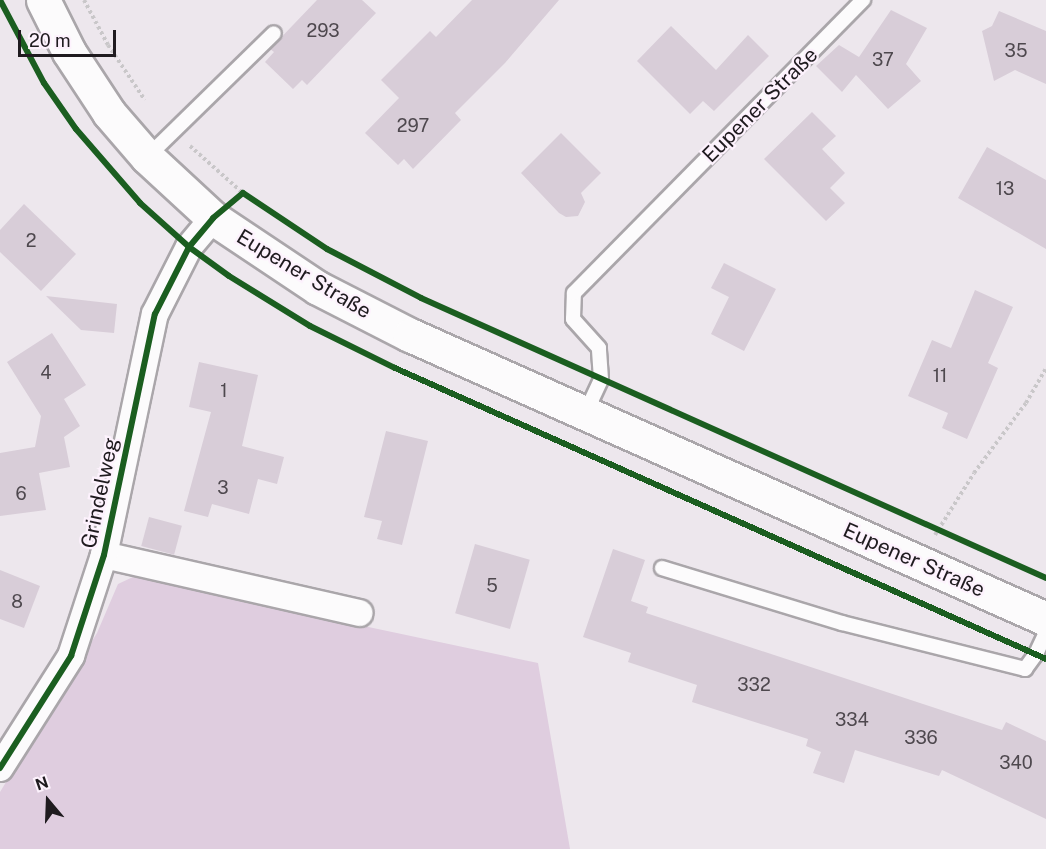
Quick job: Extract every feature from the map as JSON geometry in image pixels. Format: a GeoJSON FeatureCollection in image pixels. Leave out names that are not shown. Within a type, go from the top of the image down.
{"type":"FeatureCollection","features":[{"type":"Feature","properties":{"kind":"main road","name":"Eupener Straße"},"geometry":{"type":"LineString","coordinates":[[43,0],[69,52],[98,96],[147,157],[213,218],[318,288],[410,335],[1046,619]]}},
{"type":"Feature","properties":{"kind":"street","name":"Grindelweg"},"geometry":{"type":"LineString","coordinates":[[0,768],[71,656],[104,555],[155,314],[189,247],[213,218]]}},
{"type":"Feature","properties":{"kind":"street","name":"Grindelweg"},"geometry":{"type":"LineString","coordinates":[[104,555],[360,613]]}},
{"type":"Feature","properties":{"kind":"lane","name":"Eupener Straße"},"geometry":{"type":"LineString","coordinates":[[585,414],[601,379],[599,348],[573,319],[574,293],[863,0]]}},
{"type":"Feature","properties":{"kind":"lane"},"geometry":{"type":"LineString","coordinates":[[147,157],[274,33]]}},
{"type":"Feature","properties":{"kind":"lane"},"geometry":{"type":"LineString","coordinates":[[662,568],[842,623],[1025,669],[1036,654],[1046,633]]}},
{"type":"Feature","properties":{"kind":"path"},"geometry":{"type":"LineString","coordinates":[[84,0],[108,45],[148,105],[174,132],[243,193]]}},
{"type":"Feature","properties":{"kind":"path"},"geometry":{"type":"LineString","coordinates":[[922,564],[938,529],[974,473],[1026,403],[1046,369]]}},
{"type":"Feature","properties":{"kind":"shaded area"},"geometry":{"type":"Polygon","coordinates":[[[133,577],[538,663],[570,849],[0,849],[0,792],[97,633],[118,584],[133,577]]]}},
{"type":"Feature","properties":{"kind":"building"},"geometry":{"type":"Polygon","coordinates":[[[317,0],[362,0],[376,13],[307,85],[302,80],[293,89],[265,62],[274,52],[270,49],[317,0]]]}},
{"type":"Feature","properties":{"kind":"building"},"geometry":{"type":"Polygon","coordinates":[[[472,0],[559,0],[505,63],[455,113],[461,120],[413,169],[404,159],[398,165],[365,133],[399,98],[381,80],[430,31],[436,37],[472,0]]]}},
{"type":"Feature","properties":{"kind":"building"},"geometry":{"type":"Polygon","coordinates":[[[891,10],[927,28],[906,64],[921,81],[888,109],[856,75],[842,92],[816,66],[839,45],[859,57],[891,10]]]}},
{"type":"Feature","properties":{"kind":"building"},"geometry":{"type":"Polygon","coordinates":[[[999,11],[1046,31],[1046,84],[1015,70],[994,81],[982,31],[992,26],[999,11]]]}},
{"type":"Feature","properties":{"kind":"building"},"geometry":{"type":"Polygon","coordinates":[[[671,26],[716,70],[748,35],[769,56],[714,111],[703,101],[690,114],[637,61],[671,26]]]}},
{"type":"Feature","properties":{"kind":"building"},"geometry":{"type":"Polygon","coordinates":[[[812,112],[836,136],[822,149],[845,173],[830,188],[845,203],[826,221],[764,159],[812,112]]]}},
{"type":"Feature","properties":{"kind":"building"},"geometry":{"type":"Polygon","coordinates":[[[561,133],[601,173],[581,193],[585,202],[578,216],[566,217],[559,213],[521,173],[561,133]]]}},
{"type":"Feature","properties":{"kind":"building"},"geometry":{"type":"Polygon","coordinates":[[[987,147],[1046,180],[1046,249],[958,198],[987,147]]]}},
{"type":"Feature","properties":{"kind":"building"},"geometry":{"type":"Polygon","coordinates":[[[24,204],[76,254],[41,291],[0,252],[0,230],[24,204]]]}},
{"type":"Feature","properties":{"kind":"building"},"geometry":{"type":"Polygon","coordinates":[[[724,263],[776,289],[744,351],[711,334],[729,297],[711,288],[724,263]]]}},
{"type":"Feature","properties":{"kind":"building"},"geometry":{"type":"Polygon","coordinates":[[[975,290],[1013,307],[988,363],[998,368],[967,439],[942,428],[948,413],[908,396],[932,340],[951,348],[975,290]]]}},
{"type":"Feature","properties":{"kind":"building"},"geometry":{"type":"Polygon","coordinates":[[[46,296],[117,304],[114,333],[81,330],[46,296]]]}},
{"type":"Feature","properties":{"kind":"building"},"geometry":{"type":"Polygon","coordinates":[[[52,333],[86,385],[64,399],[80,426],[64,437],[70,467],[39,473],[46,510],[0,516],[0,453],[35,447],[41,416],[7,362],[52,333]]]}},
{"type":"Feature","properties":{"kind":"building"},"geometry":{"type":"Polygon","coordinates":[[[199,362],[258,375],[242,446],[284,457],[277,484],[258,479],[249,514],[212,504],[208,517],[184,511],[211,412],[189,407],[199,362]]]}},
{"type":"Feature","properties":{"kind":"building"},"geometry":{"type":"Polygon","coordinates":[[[386,431],[428,441],[402,545],[377,539],[382,521],[364,517],[386,431]]]}},
{"type":"Feature","properties":{"kind":"building"},"geometry":{"type":"Polygon","coordinates":[[[149,517],[182,526],[174,555],[141,546],[149,517]]]}},
{"type":"Feature","properties":{"kind":"building"},"geometry":{"type":"Polygon","coordinates":[[[475,544],[530,560],[510,629],[455,613],[475,544]]]}},
{"type":"Feature","properties":{"kind":"building"},"geometry":{"type":"Polygon","coordinates":[[[613,549],[645,560],[631,601],[648,607],[646,613],[1002,730],[1006,722],[1046,741],[1046,819],[942,770],[939,776],[855,750],[844,783],[813,773],[821,752],[806,746],[808,739],[692,702],[697,685],[628,662],[631,653],[583,637],[613,549]]]}},
{"type":"Feature","properties":{"kind":"building"},"geometry":{"type":"Polygon","coordinates":[[[0,570],[40,586],[24,628],[0,619],[0,570]]]}},
{"type":"Feature","properties":{"kind":"cycle path"},"geometry":{"type":"LineString","coordinates":[[0,0],[44,83],[76,129],[140,203],[189,247],[229,276],[310,326],[395,368],[1046,659]]}},
{"type":"Feature","properties":{"kind":"cycle path"},"geometry":{"type":"LineString","coordinates":[[0,768],[71,656],[104,555],[155,314],[189,247],[213,218],[243,193],[327,249],[421,298],[1046,578]]}}]}
